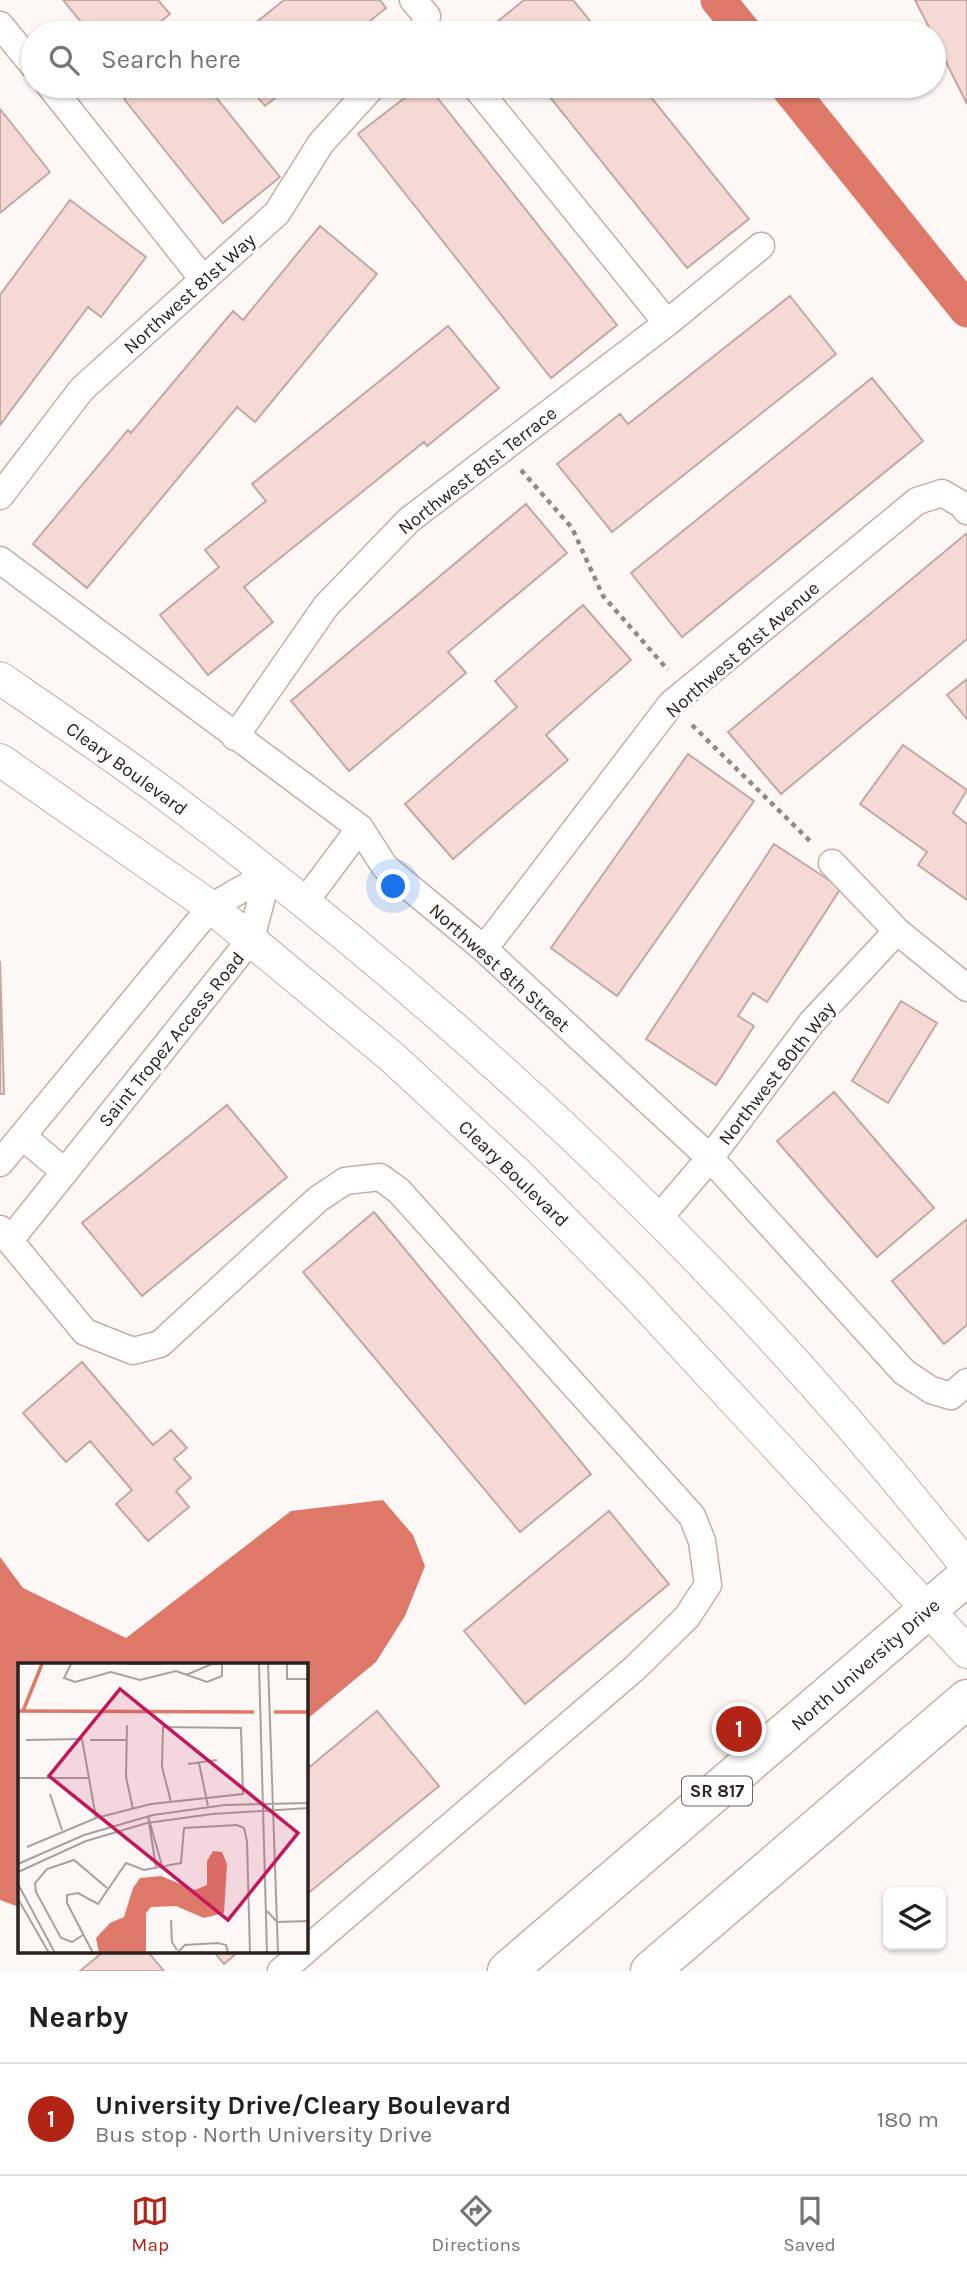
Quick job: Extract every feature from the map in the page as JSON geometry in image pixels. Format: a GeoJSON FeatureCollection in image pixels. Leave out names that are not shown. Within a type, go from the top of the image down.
{"type":"FeatureCollection","features":[{"type":"Feature","properties":{"kind":"main road","name":"North University Drive"},"geometry":{"type":"LineString","coordinates":[[507,1971],[967,1576]]}},
{"type":"Feature","properties":{"kind":"main road"},"geometry":{"type":"LineString","coordinates":[[650,1971],[967,1699]]}},
{"type":"Feature","properties":{"kind":"street"},"geometry":{"type":"LineString","coordinates":[[413,0],[427,16],[426,21]]}},
{"type":"Feature","properties":{"kind":"street"},"geometry":{"type":"LineString","coordinates":[[0,25],[21,50]]}},
{"type":"Feature","properties":{"kind":"street"},"geometry":{"type":"LineString","coordinates":[[60,98],[203,279]]}},
{"type":"Feature","properties":{"kind":"street","name":"Northwest 81st Way"},"geometry":{"type":"LineString","coordinates":[[0,496],[82,389],[277,213],[321,143],[362,98]]}},
{"type":"Feature","properties":{"kind":"street"},"geometry":{"type":"LineString","coordinates":[[485,98],[667,323]]}},
{"type":"Feature","properties":{"kind":"street","name":"Northwest 81st Terrace"},"geometry":{"type":"LineString","coordinates":[[235,737],[326,606],[409,520],[667,323],[761,246]]}},
{"type":"Feature","properties":{"kind":"street","name":"Northwest 81st Avenue"},"geometry":{"type":"LineString","coordinates":[[484,949],[679,698],[917,501],[942,493],[961,504],[967,511]]}},
{"type":"Feature","properties":{"kind":"street","name":"Northwest 8th Street"},"geometry":{"type":"LineString","coordinates":[[0,559],[360,828],[385,867],[484,949],[709,1158],[904,1372],[931,1391],[951,1396],[967,1382]]}},
{"type":"Feature","properties":{"kind":"street","name":"Cleary Boulevard"},"geometry":{"type":"LineString","coordinates":[[0,678],[173,800],[268,874],[410,989],[507,1074],[658,1219],[845,1418],[967,1567]]}},
{"type":"Feature","properties":{"kind":"street","name":"Cleary Boulevard"},"geometry":{"type":"LineString","coordinates":[[0,760],[211,906],[393,1058],[518,1174],[633,1291],[967,1652]]}},
{"type":"Feature","properties":{"kind":"street"},"geometry":{"type":"LineString","coordinates":[[304,903],[360,828]]}},
{"type":"Feature","properties":{"kind":"street"},"geometry":{"type":"LineString","coordinates":[[832,863],[897,931],[967,988]]}},
{"type":"Feature","properties":{"kind":"street"},"geometry":{"type":"LineString","coordinates":[[0,1163],[211,906],[268,874]]}},
{"type":"Feature","properties":{"kind":"street","name":"Saint Tropez Access Road"},"geometry":{"type":"LineString","coordinates":[[5,1234],[65,1172],[251,939],[268,874]]}},
{"type":"Feature","properties":{"kind":"street","name":"Northwest 80th Way"},"geometry":{"type":"LineString","coordinates":[[658,1219],[709,1158],[812,1022],[897,931]]}},
{"type":"Feature","properties":{"kind":"street"},"geometry":{"type":"LineString","coordinates":[[22,1136],[65,1172]]}},
{"type":"Feature","properties":{"kind":"street"},"geometry":{"type":"LineString","coordinates":[[5,1234],[85,1332],[133,1351],[160,1343],[327,1193],[345,1181],[380,1177],[399,1191],[692,1516],[702,1541],[708,1585],[687,1617],[635,1668],[308,1948]]}},
{"type":"Feature","properties":{"kind":"street"},"geometry":{"type":"LineString","coordinates":[[281,1971],[301,1954]]}},
{"type":"Feature","properties":{"kind":"path"},"geometry":{"type":"LineString","coordinates":[[502,449],[572,528],[603,596],[679,698],[832,863]]}},
{"type":"Feature","properties":{"kind":"shaded area"},"geometry":{"type":"Polygon","coordinates":[[[383,1500],[413,1535],[425,1566],[405,1616],[376,1662],[308,1718],[308,1663],[18,1663],[18,1907],[0,1900],[0,1557],[23,1588],[126,1638],[291,1511],[383,1500]]]}},
{"type":"Feature","properties":{"kind":"building"},"geometry":{"type":"Polygon","coordinates":[[[63,0],[158,0],[170,14],[162,21],[80,21],[63,0]]]}},
{"type":"Feature","properties":{"kind":"building"},"geometry":{"type":"Polygon","coordinates":[[[284,0],[380,0],[386,8],[370,21],[258,21],[284,0]]]}},
{"type":"Feature","properties":{"kind":"building"},"geometry":{"type":"Polygon","coordinates":[[[524,0],[573,0],[590,21],[498,21],[524,0]]]}},
{"type":"Feature","properties":{"kind":"building"},"geometry":{"type":"Polygon","coordinates":[[[915,0],[967,0],[967,104],[946,62],[946,21],[926,21],[915,0]]]}},
{"type":"Feature","properties":{"kind":"building"},"geometry":{"type":"Polygon","coordinates":[[[217,98],[280,177],[223,223],[124,99],[217,98]]]}},
{"type":"Feature","properties":{"kind":"building"},"geometry":{"type":"Polygon","coordinates":[[[258,98],[275,98],[265,106],[258,98]]]}},
{"type":"Feature","properties":{"kind":"building"},"geometry":{"type":"Polygon","coordinates":[[[404,98],[437,98],[617,325],[551,378],[358,134],[404,98]]]}},
{"type":"Feature","properties":{"kind":"building"},"geometry":{"type":"Polygon","coordinates":[[[551,98],[652,98],[749,219],[687,268],[551,98]]]}},
{"type":"Feature","properties":{"kind":"building"},"geometry":{"type":"Polygon","coordinates":[[[0,109],[50,172],[0,213],[0,109]]]}},
{"type":"Feature","properties":{"kind":"building"},"geometry":{"type":"Polygon","coordinates":[[[70,200],[146,257],[101,317],[88,307],[0,425],[0,295],[70,200]]]}},
{"type":"Feature","properties":{"kind":"building"},"geometry":{"type":"Polygon","coordinates":[[[320,226],[377,274],[255,422],[237,407],[87,588],[33,544],[128,430],[131,433],[233,311],[243,320],[320,226]]]}},
{"type":"Feature","properties":{"kind":"building"},"geometry":{"type":"Polygon","coordinates":[[[790,296],[836,354],[612,532],[557,464],[620,414],[628,424],[790,296]]]}},
{"type":"Feature","properties":{"kind":"building"},"geometry":{"type":"Polygon","coordinates":[[[448,326],[499,388],[427,446],[424,442],[244,587],[273,622],[208,675],[160,615],[219,567],[205,550],[266,501],[252,484],[448,326]]]}},
{"type":"Feature","properties":{"kind":"building"},"geometry":{"type":"Polygon","coordinates":[[[872,378],[923,441],[682,637],[631,573],[872,378]]]}},
{"type":"Feature","properties":{"kind":"building"},"geometry":{"type":"Polygon","coordinates":[[[526,504],[567,553],[448,652],[466,673],[349,771],[291,701],[526,504]]]}},
{"type":"Feature","properties":{"kind":"building"},"geometry":{"type":"Polygon","coordinates":[[[967,533],[967,639],[781,794],[728,732],[967,533]]]}},
{"type":"Feature","properties":{"kind":"building"},"geometry":{"type":"Polygon","coordinates":[[[583,605],[631,660],[546,735],[568,760],[453,859],[405,804],[517,707],[495,681],[583,605]]]}},
{"type":"Feature","properties":{"kind":"building"},"geometry":{"type":"Polygon","coordinates":[[[967,679],[967,719],[947,695],[967,679]]]}},
{"type":"Feature","properties":{"kind":"building"},"geometry":{"type":"Polygon","coordinates":[[[903,745],[967,790],[953,813],[967,824],[967,900],[918,865],[927,852],[860,804],[903,745]]]}},
{"type":"Feature","properties":{"kind":"building"},"geometry":{"type":"Polygon","coordinates":[[[688,754],[754,801],[617,996],[551,948],[688,754]]]}},
{"type":"Feature","properties":{"kind":"building"},"geometry":{"type":"Polygon","coordinates":[[[774,844],[841,888],[767,1002],[753,993],[738,1016],[754,1026],[716,1085],[646,1039],[774,844]]]}},
{"type":"Feature","properties":{"kind":"building"},"geometry":{"type":"Polygon","coordinates":[[[0,961],[4,1094],[0,1094],[0,961]]]}},
{"type":"Feature","properties":{"kind":"building"},"geometry":{"type":"Polygon","coordinates":[[[901,1001],[937,1023],[888,1103],[852,1081],[901,1001]]]}},
{"type":"Feature","properties":{"kind":"building"},"geometry":{"type":"Polygon","coordinates":[[[834,1092],[934,1208],[877,1257],[777,1141],[834,1092]]]}},
{"type":"Feature","properties":{"kind":"building"},"geometry":{"type":"Polygon","coordinates":[[[227,1105],[287,1177],[142,1296],[82,1223],[227,1105]]]}},
{"type":"Feature","properties":{"kind":"building"},"geometry":{"type":"Polygon","coordinates":[[[374,1212],[591,1474],[520,1532],[303,1272],[374,1212]]]}},
{"type":"Feature","properties":{"kind":"building"},"geometry":{"type":"Polygon","coordinates":[[[967,1219],[967,1325],[944,1344],[892,1281],[967,1219]]]}},
{"type":"Feature","properties":{"kind":"building"},"geometry":{"type":"Polygon","coordinates":[[[82,1362],[153,1445],[171,1430],[187,1448],[174,1459],[191,1478],[176,1491],[189,1507],[148,1541],[116,1504],[132,1490],[90,1441],[66,1462],[23,1413],[82,1362]]]}},
{"type":"Feature","properties":{"kind":"building"},"geometry":{"type":"Polygon","coordinates":[[[609,1511],[669,1584],[525,1704],[464,1631],[609,1511]]]}},
{"type":"Feature","properties":{"kind":"building"},"geometry":{"type":"Polygon","coordinates":[[[377,1711],[439,1786],[308,1893],[308,1768],[377,1711]]]}},
{"type":"Feature","properties":{"kind":"building"},"geometry":{"type":"Polygon","coordinates":[[[101,1954],[150,1954],[164,1971],[80,1971],[101,1954]]]}},
{"type":"Feature","properties":{"kind":"building"},"geometry":{"type":"Polygon","coordinates":[[[216,1954],[236,1954],[224,1964],[216,1954]]]}},
{"type":"Feature","properties":{"kind":"waterway"},"geometry":{"type":"LineString","coordinates":[[718,0],[735,21]]}},
{"type":"Feature","properties":{"kind":"waterway"},"geometry":{"type":"LineString","coordinates":[[797,98],[967,310]]}},
{"type":"Feature","properties":{"kind":"place","name":"University Drive/Cleary Boulevard"},"geometry":{"type":"Point","coordinates":[739,1729]}}]}
